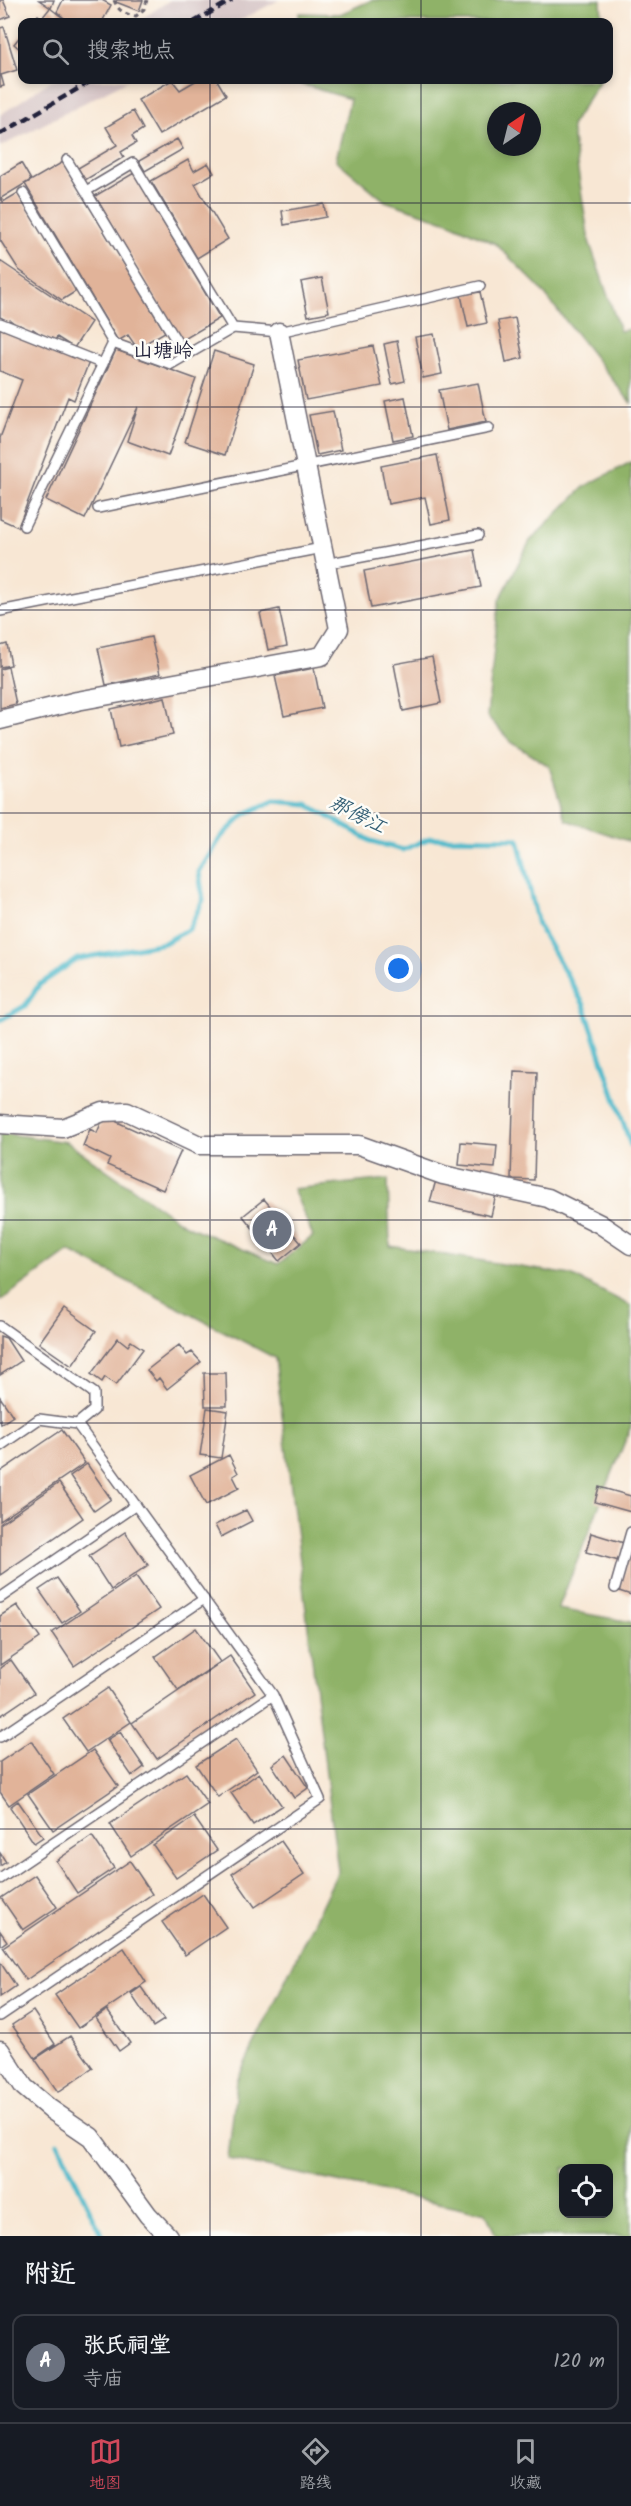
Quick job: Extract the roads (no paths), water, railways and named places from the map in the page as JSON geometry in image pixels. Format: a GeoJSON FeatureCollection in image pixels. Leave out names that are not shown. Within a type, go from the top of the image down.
{"type":"FeatureCollection","features":[{"type":"Feature","properties":{"kind":"street"},"geometry":{"type":"LineString","coordinates":[[0,720],[77,701],[322,656],[339,629],[279,332]]}},
{"type":"Feature","properties":{"kind":"street"},"geometry":{"type":"LineString","coordinates":[[0,1124],[63,1128],[103,1112],[127,1111],[200,1145],[359,1145],[443,1175],[548,1198],[600,1224],[631,1245]]}},
{"type":"Feature","properties":{"kind":"street"},"geometry":{"type":"LineString","coordinates":[[0,2050],[24,2087],[50,2109],[91,2137],[148,2215],[168,2236]]}},
{"type":"Feature","properties":{"kind":"lane"},"geometry":{"type":"LineString","coordinates":[[67,160],[185,355]]}},
{"type":"Feature","properties":{"kind":"lane"},"geometry":{"type":"LineString","coordinates":[[86,191],[133,164],[233,328]]}},
{"type":"Feature","properties":{"kind":"lane"},"geometry":{"type":"LineString","coordinates":[[23,194],[113,343],[171,364],[233,328],[279,332],[480,286]]}},
{"type":"Feature","properties":{"kind":"lane"},"geometry":{"type":"LineString","coordinates":[[0,324],[103,363]]}},
{"type":"Feature","properties":{"kind":"lane"},"geometry":{"type":"LineString","coordinates":[[24,526],[113,343]]}},
{"type":"Feature","properties":{"kind":"lane"},"geometry":{"type":"LineString","coordinates":[[98,508],[489,428]]}},
{"type":"Feature","properties":{"kind":"lane"},"geometry":{"type":"LineString","coordinates":[[0,611],[324,556],[478,535]]}},
{"type":"Feature","properties":{"kind":"lane"},"geometry":{"type":"LineString","coordinates":[[0,1326],[94,1393],[94,1410],[77,1424]]}},
{"type":"Feature","properties":{"kind":"lane"},"geometry":{"type":"LineString","coordinates":[[0,1446],[39,1419],[77,1424],[273,1695],[320,1799],[0,2016]]}},
{"type":"Feature","properties":{"kind":"lane"},"geometry":{"type":"LineString","coordinates":[[0,1598],[136,1505]]}},
{"type":"Feature","properties":{"kind":"lane"},"geometry":{"type":"LineString","coordinates":[[615,1588],[631,1532]]}},
{"type":"Feature","properties":{"kind":"lane"},"geometry":{"type":"LineString","coordinates":[[0,1737],[204,1599]]}},
{"type":"Feature","properties":{"kind":"lane"},"geometry":{"type":"LineString","coordinates":[[0,1879],[273,1695]]}},
{"type":"Feature","properties":{"kind":"waterway","name":"那傍江"},"geometry":{"type":"LineString","coordinates":[[0,1020],[25,1006],[39,985],[77,959],[164,943],[189,929],[203,900],[199,872],[221,837],[245,814],[274,801],[307,804],[371,841],[403,850],[430,838],[518,839],[538,925],[584,1005],[631,1146]]}},
{"type":"Feature","properties":{"kind":"waterway"},"geometry":{"type":"LineString","coordinates":[[58,2143],[102,2236]]}},
{"type":"Feature","properties":{"kind":"railway"},"geometry":{"type":"LineString","coordinates":[[201,18],[232,0]]}},
{"type":"Feature","properties":{"kind":"railway"},"geometry":{"type":"LineString","coordinates":[[0,134],[86,84]]}},
{"type":"Feature","properties":{"kind":"place","name":"张氏祠堂"},"geometry":{"type":"Point","coordinates":[272,1230]}},
{"type":"Feature","properties":{"kind":"district","name":"山塘岭"},"geometry":{"type":"Point","coordinates":[163,350]}}]}
